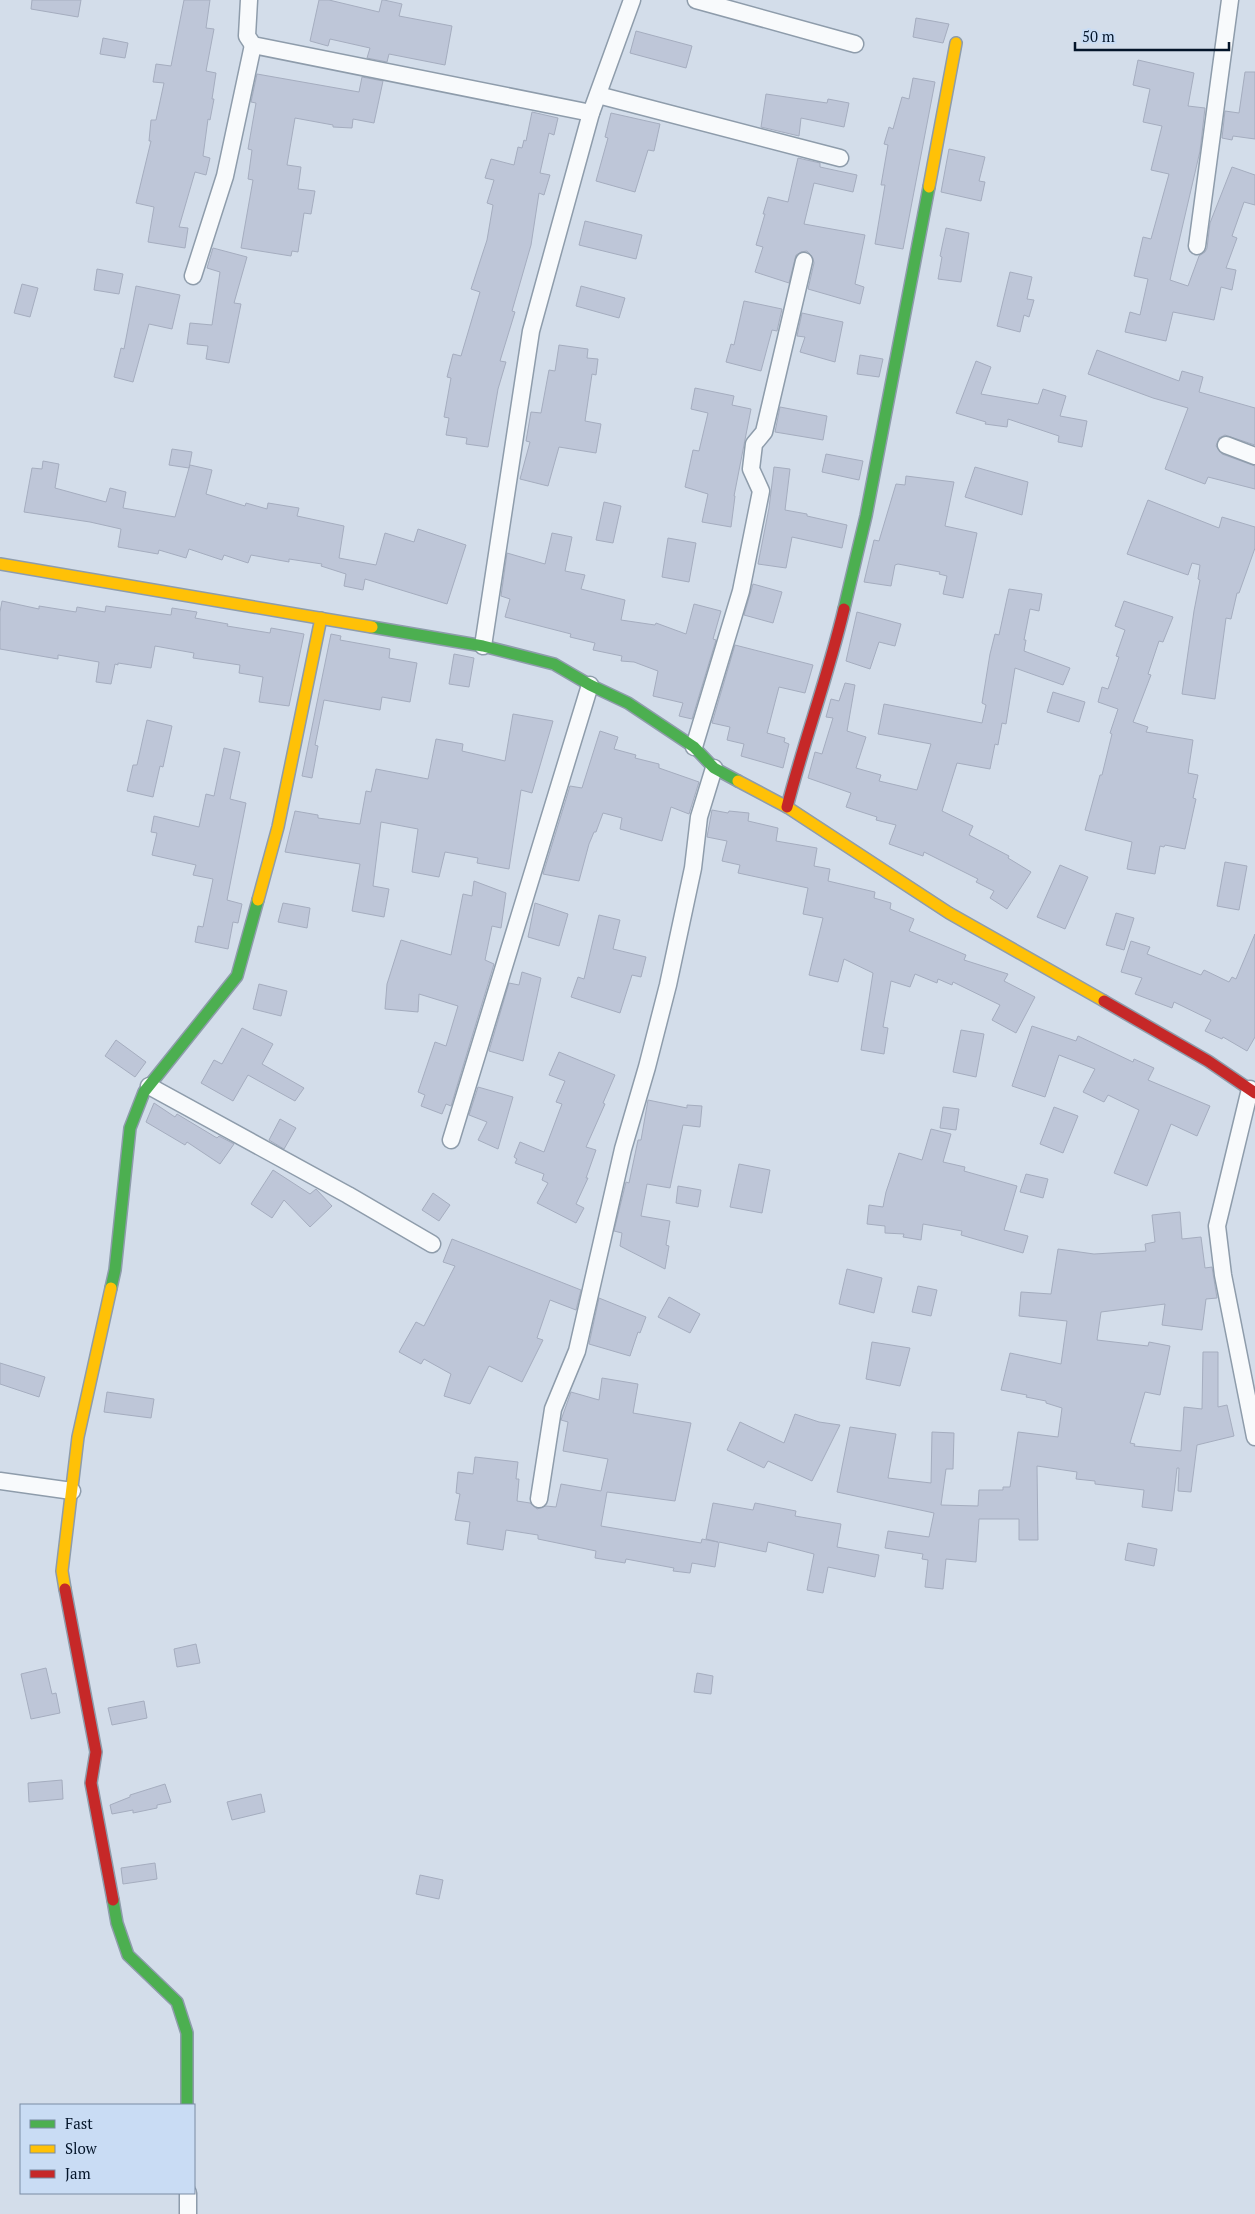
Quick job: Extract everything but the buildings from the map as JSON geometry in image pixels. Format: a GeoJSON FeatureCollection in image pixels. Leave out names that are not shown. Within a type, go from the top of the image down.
{"type":"FeatureCollection","features":[{"type":"Feature","properties":{"kind":"street"},"geometry":{"type":"LineString","coordinates":[[193,276],[225,176],[252,44],[247,36],[249,0]]}},
{"type":"Feature","properties":{"kind":"street"},"geometry":{"type":"LineString","coordinates":[[483,646],[531,331],[591,113],[632,0]]}},
{"type":"Feature","properties":{"kind":"street"},"geometry":{"type":"LineString","coordinates":[[696,0],[855,44]]}},
{"type":"Feature","properties":{"kind":"street"},"geometry":{"type":"LineString","coordinates":[[1196,246],[1230,0]]}},
{"type":"Feature","properties":{"kind":"street"},"geometry":{"type":"LineString","coordinates":[[787,807],[802,748],[837,637],[866,516],[956,43]]}},
{"type":"Feature","properties":{"kind":"street"},"geometry":{"type":"LineString","coordinates":[[252,44],[591,113]]}},
{"type":"Feature","properties":{"kind":"street"},"geometry":{"type":"LineString","coordinates":[[598,95],[840,158]]}},
{"type":"Feature","properties":{"kind":"street"},"geometry":{"type":"LineString","coordinates":[[694,747],[741,591],[761,491],[751,469],[754,444],[764,432],[804,261]]}},
{"type":"Feature","properties":{"kind":"street"},"geometry":{"type":"LineString","coordinates":[[1226,445],[1255,456]]}},
{"type":"Feature","properties":{"kind":"street"},"geometry":{"type":"LineString","coordinates":[[0,564],[483,646],[554,664],[590,685],[628,703],[694,747],[714,768],[787,807],[948,913],[1208,1061],[1252,1091],[1217,1226],[1223,1275],[1255,1437]]}},
{"type":"Feature","properties":{"kind":"street"},"geometry":{"type":"LineString","coordinates":[[187,2104],[187,2033],[178,2002],[128,1955],[117,1923],[91,1783],[96,1752],[62,1571],[78,1437],[116,1270],[130,1128],[144,1092],[237,976],[278,827],[321,618]]}},
{"type":"Feature","properties":{"kind":"street"},"geometry":{"type":"LineString","coordinates":[[451,1140],[590,685]]}},
{"type":"Feature","properties":{"kind":"street"},"geometry":{"type":"LineString","coordinates":[[538,1499],[553,1409],[576,1351],[623,1149],[668,985],[692,868],[699,817],[714,768]]}},
{"type":"Feature","properties":{"kind":"street"},"geometry":{"type":"LineString","coordinates":[[149,1086],[348,1195],[432,1244]]}},
{"type":"Feature","properties":{"kind":"street"},"geometry":{"type":"LineString","coordinates":[[0,1480],[72,1491]]}},
{"type":"Feature","properties":{"kind":"street"},"geometry":{"type":"LineString","coordinates":[[188,2194],[188,2214]]}},
{"type":"Feature","properties":{"kind":"traffic: fast"},"geometry":{"type":"LineString","coordinates":[[844,609],[866,516],[929,187]]}},
{"type":"Feature","properties":{"kind":"traffic: fast"},"geometry":{"type":"LineString","coordinates":[[372,627],[483,646],[554,664],[590,685],[628,703],[694,747],[714,768],[738,781]]}},
{"type":"Feature","properties":{"kind":"traffic: fast"},"geometry":{"type":"LineString","coordinates":[[111,1288],[115,1270],[130,1128],[144,1092],[237,976],[258,900]]}},
{"type":"Feature","properties":{"kind":"traffic: fast"},"geometry":{"type":"LineString","coordinates":[[113,1900],[117,1923],[128,1955],[177,2002],[187,2033],[187,2104]]}},
{"type":"Feature","properties":{"kind":"traffic: slow"},"geometry":{"type":"LineString","coordinates":[[929,187],[956,43]]}},
{"type":"Feature","properties":{"kind":"traffic: slow"},"geometry":{"type":"LineString","coordinates":[[0,564],[372,627]]}},
{"type":"Feature","properties":{"kind":"traffic: slow"},"geometry":{"type":"LineString","coordinates":[[258,900],[278,827],[321,618]]}},
{"type":"Feature","properties":{"kind":"traffic: slow"},"geometry":{"type":"LineString","coordinates":[[738,781],[787,807],[949,913],[1104,1001]]}},
{"type":"Feature","properties":{"kind":"traffic: slow"},"geometry":{"type":"LineString","coordinates":[[65,1589],[62,1571],[78,1437],[111,1288]]}},
{"type":"Feature","properties":{"kind":"traffic: jam"},"geometry":{"type":"LineString","coordinates":[[787,807],[844,609]]}},
{"type":"Feature","properties":{"kind":"traffic: jam"},"geometry":{"type":"LineString","coordinates":[[1104,1001],[1208,1061],[1255,1093]]}},
{"type":"Feature","properties":{"kind":"traffic: jam"},"geometry":{"type":"LineString","coordinates":[[65,1589],[96,1752],[91,1783],[113,1900]]}}]}
